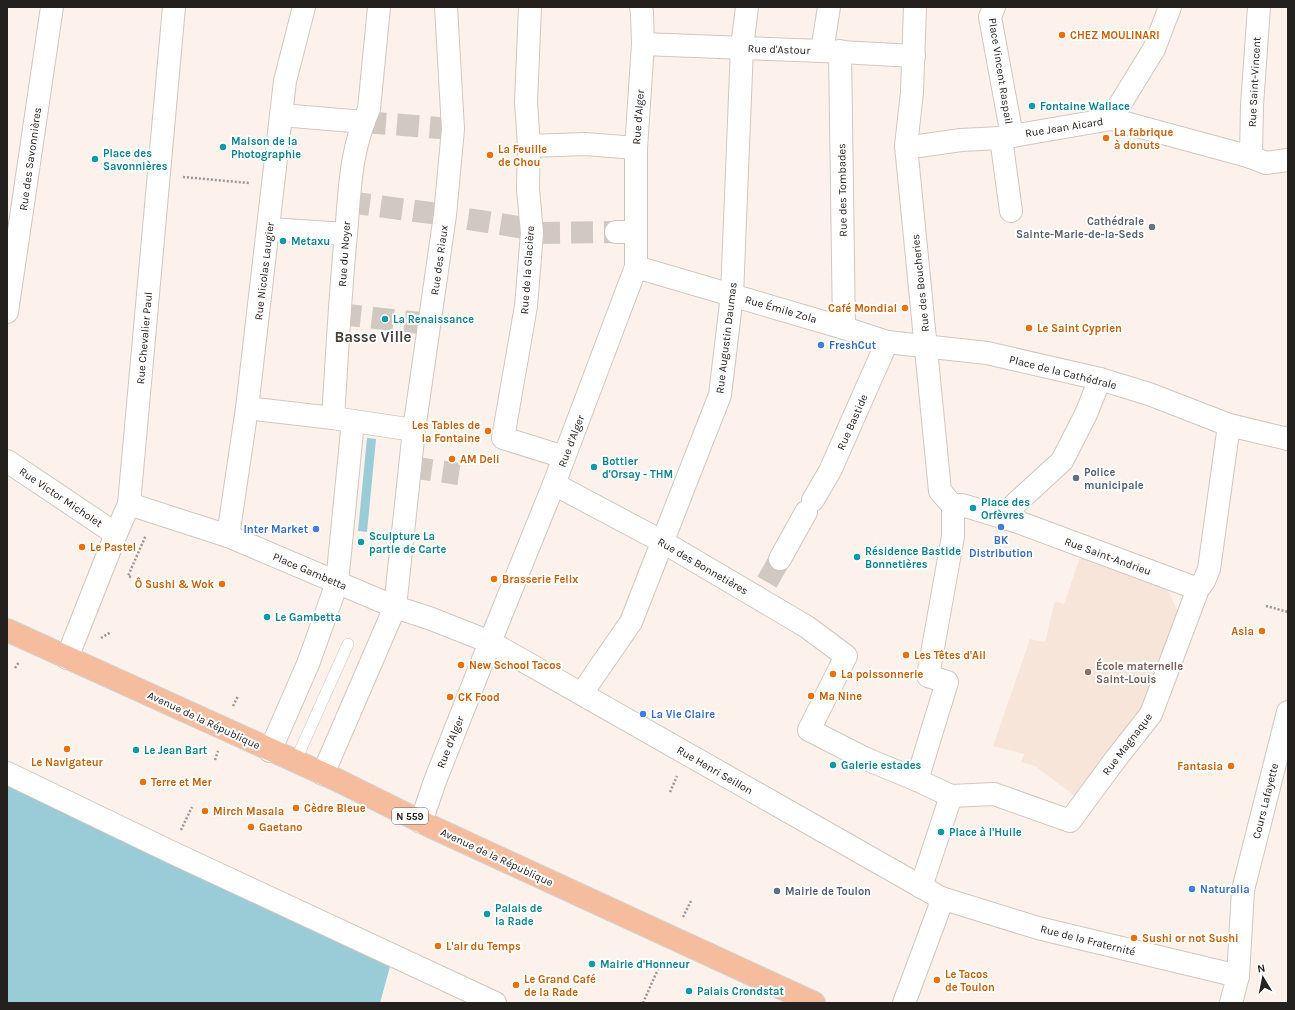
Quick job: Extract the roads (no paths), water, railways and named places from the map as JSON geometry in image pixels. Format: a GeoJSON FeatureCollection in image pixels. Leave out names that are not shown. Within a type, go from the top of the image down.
{"type":"FeatureCollection","features":[{"type":"Feature","properties":{"kind":"main road","name":"Avenue de la République"},"geometry":{"type":"LineString","coordinates":[[7,630],[323,774],[421,822],[814,1003]]}},
{"type":"Feature","properties":{"kind":"street","name":"Rue des Savonnières"},"geometry":{"type":"LineString","coordinates":[[7,312],[14,213],[52,7]]}},
{"type":"Feature","properties":{"kind":"street","name":"Rue Chevalier Paul"},"geometry":{"type":"LineString","coordinates":[[67,658],[129,504],[174,7]]}},
{"type":"Feature","properties":{"kind":"street","name":"Rue Nicolas Laugier"},"geometry":{"type":"LineString","coordinates":[[228,536],[247,408],[285,81],[304,7]]}},
{"type":"Feature","properties":{"kind":"street","name":"Rue du Noyer"},"geometry":{"type":"LineString","coordinates":[[270,751],[308,664],[337,583],[343,420],[346,234],[348,202],[354,152],[369,109],[379,7]]}},
{"type":"Feature","properties":{"kind":"street","name":"Rue des Riaux"},"geometry":{"type":"LineString","coordinates":[[323,774],[395,607],[414,430],[450,216],[453,129],[446,7]]}},
{"type":"Feature","properties":{"kind":"street","name":"Rue de la Glacière"},"geometry":{"type":"LineString","coordinates":[[530,7],[526,102],[529,146],[528,189],[532,231],[526,306],[503,438],[564,458]]}},
{"type":"Feature","properties":{"kind":"street","name":"Rue d'Alger"},"geometry":{"type":"LineString","coordinates":[[421,822],[435,781],[554,484],[636,267],[626,232],[636,148],[643,44],[641,7]]}},
{"type":"Feature","properties":{"kind":"street","name":"Rue Augustin Daumas"},"geometry":{"type":"LineString","coordinates":[[582,693],[631,622],[720,395],[732,295],[742,47],[747,7]]}},
{"type":"Feature","properties":{"kind":"street","name":"Rue des Tombades"},"geometry":{"type":"LineString","coordinates":[[829,7],[844,328]]}},
{"type":"Feature","properties":{"kind":"street","name":"Rue des Boucheries"},"geometry":{"type":"LineString","coordinates":[[915,7],[912,92],[906,146],[940,491],[953,506]]}},
{"type":"Feature","properties":{"kind":"street","name":"Place Vincent Raspail"},"geometry":{"type":"LineString","coordinates":[[994,7],[990,17],[1006,137],[1011,211]]}},
{"type":"Feature","properties":{"kind":"street"},"geometry":{"type":"LineString","coordinates":[[1111,119],[1154,49],[1170,7]]}},
{"type":"Feature","properties":{"kind":"street","name":"Rue Saint-Vincent"},"geometry":{"type":"LineString","coordinates":[[1251,156],[1252,105],[1259,7]]}},
{"type":"Feature","properties":{"kind":"street","name":"Rue d'Astour"},"geometry":{"type":"LineString","coordinates":[[643,44],[742,47],[914,56]]}},
{"type":"Feature","properties":{"kind":"street"},"geometry":{"type":"LineString","coordinates":[[281,115],[364,122]]}},
{"type":"Feature","properties":{"kind":"street","name":"Rue Jean Aicard"},"geometry":{"type":"LineString","coordinates":[[906,146],[1006,137],[1111,119],[1251,156],[1266,163],[1288,160]]}},
{"type":"Feature","properties":{"kind":"street"},"geometry":{"type":"LineString","coordinates":[[529,146],[585,144],[636,148]]}},
{"type":"Feature","properties":{"kind":"street"},"geometry":{"type":"LineString","coordinates":[[269,229],[346,234]]}},
{"type":"Feature","properties":{"kind":"street","name":"Rue Émile Zola"},"geometry":{"type":"LineString","coordinates":[[636,267],[887,342],[926,346]]}},
{"type":"Feature","properties":{"kind":"street","name":"Rue Bastide"},"geometry":{"type":"LineString","coordinates":[[780,559],[830,471],[887,342]]}},
{"type":"Feature","properties":{"kind":"street","name":"Place de la Cathédrale"},"geometry":{"type":"LineString","coordinates":[[926,346],[987,353],[1100,379],[1149,394],[1229,425],[1288,439]]}},
{"type":"Feature","properties":{"kind":"street"},"geometry":{"type":"LineString","coordinates":[[921,887],[951,796],[917,780],[947,682],[928,676],[953,536],[953,506],[962,505],[1013,521],[1015,504],[1062,461],[1086,414],[1100,379]]}},
{"type":"Feature","properties":{"kind":"street"},"geometry":{"type":"LineString","coordinates":[[247,408],[414,430]]}},
{"type":"Feature","properties":{"kind":"street","name":"Rue Magnaque"},"geometry":{"type":"LineString","coordinates":[[951,796],[994,794],[1070,821],[1151,714],[1198,589],[1209,568],[1229,425]]}},
{"type":"Feature","properties":{"kind":"street","name":"Rue Victor Micholet"},"geometry":{"type":"LineString","coordinates":[[7,461],[116,534]]}},
{"type":"Feature","properties":{"kind":"street","name":"Rue des Bonnetières"},"geometry":{"type":"LineString","coordinates":[[554,484],[663,542],[762,590],[807,627],[846,656],[809,730],[864,758],[917,780]]}},
{"type":"Feature","properties":{"kind":"street","name":"Place Gambetta"},"geometry":{"type":"LineString","coordinates":[[129,504],[228,536],[395,607],[429,618],[490,642]]}},
{"type":"Feature","properties":{"kind":"street","name":"Rue Saint-Andrieu"},"geometry":{"type":"LineString","coordinates":[[1013,521],[1198,589]]}},
{"type":"Feature","properties":{"kind":"street","name":"Rue Henri Seillon"},"geometry":{"type":"LineString","coordinates":[[490,642],[941,898]]}},
{"type":"Feature","properties":{"kind":"street","name":"Cours Lafayette"},"geometry":{"type":"LineString","coordinates":[[1231,1003],[1238,976],[1243,890],[1288,712]]}},
{"type":"Feature","properties":{"kind":"street"},"geometry":{"type":"LineString","coordinates":[[7,773],[178,855],[495,1003]]}},
{"type":"Feature","properties":{"kind":"street"},"geometry":{"type":"LineString","coordinates":[[904,1003],[936,916],[941,898]]}},
{"type":"Feature","properties":{"kind":"street","name":"Rue de la Fraternité"},"geometry":{"type":"LineString","coordinates":[[941,898],[1038,928],[1238,976]]}},
{"type":"Feature","properties":{"kind":"lane"},"geometry":{"type":"LineString","coordinates":[[295,762],[348,644]]}},
{"type":"Feature","properties":{"kind":"water"},"geometry":{"type":"Polygon","coordinates":[[[367,438],[376,439],[367,532],[358,531],[367,438]]]}},
{"type":"Feature","properties":{"kind":"water"},"geometry":{"type":"Polygon","coordinates":[[[7,782],[391,963],[380,1003],[7,1003],[7,782]]]}},
{"type":"Feature","properties":{"kind":"tunnel"},"geometry":{"type":"LineString","coordinates":[[364,122],[453,129]]}},
{"type":"Feature","properties":{"kind":"tunnel"},"geometry":{"type":"LineString","coordinates":[[348,202],[445,215]]}},
{"type":"Feature","properties":{"kind":"tunnel"},"geometry":{"type":"LineString","coordinates":[[468,219],[525,228]]}},
{"type":"Feature","properties":{"kind":"tunnel"},"geometry":{"type":"LineString","coordinates":[[538,233],[616,232]]}},
{"type":"Feature","properties":{"kind":"tunnel"},"geometry":{"type":"LineString","coordinates":[[339,314],[429,324]]}},
{"type":"Feature","properties":{"kind":"tunnel"},"geometry":{"type":"LineString","coordinates":[[410,467],[459,474]]}},
{"type":"Feature","properties":{"kind":"tunnel"},"geometry":{"type":"LineString","coordinates":[[767,582],[780,559]]}},
{"type":"Feature","properties":{"kind":"place","name":"CHEZ MOULINARI"},"geometry":{"type":"Point","coordinates":[1062,35]}},
{"type":"Feature","properties":{"kind":"place","name":"Fontaine Wallace"},"geometry":{"type":"Point","coordinates":[1032,106]}},
{"type":"Feature","properties":{"kind":"place","name":"La fabrique à donuts"},"geometry":{"type":"Point","coordinates":[1106,138]}},
{"type":"Feature","properties":{"kind":"place","name":"Maison de la Photographie"},"geometry":{"type":"Point","coordinates":[223,147]}},
{"type":"Feature","properties":{"kind":"place","name":"La Feuille de Chou"},"geometry":{"type":"Point","coordinates":[490,155]}},
{"type":"Feature","properties":{"kind":"place","name":"Place des Savonnières"},"geometry":{"type":"Point","coordinates":[95,159]}},
{"type":"Feature","properties":{"kind":"place","name":"Cathédrale Sainte-Marie-de-la-Seds"},"geometry":{"type":"Point","coordinates":[1152,227]}},
{"type":"Feature","properties":{"kind":"place","name":"Metaxu"},"geometry":{"type":"Point","coordinates":[283,241]}},
{"type":"Feature","properties":{"kind":"place","name":"Café Mondial"},"geometry":{"type":"Point","coordinates":[905,308]}},
{"type":"Feature","properties":{"kind":"place","name":"La Renaissance"},"geometry":{"type":"Point","coordinates":[385,319]}},
{"type":"Feature","properties":{"kind":"place","name":"Le Saint Cyprien"},"geometry":{"type":"Point","coordinates":[1029,328]}},
{"type":"Feature","properties":{"kind":"place","name":"FreshCut"},"geometry":{"type":"Point","coordinates":[821,345]}},
{"type":"Feature","properties":{"kind":"place","name":"Les Tables de la Fontaine"},"geometry":{"type":"Point","coordinates":[488,431]}},
{"type":"Feature","properties":{"kind":"place","name":"AM Deli"},"geometry":{"type":"Point","coordinates":[452,459]}},
{"type":"Feature","properties":{"kind":"place","name":"Bottier d'Orsay - THM"},"geometry":{"type":"Point","coordinates":[594,467]}},
{"type":"Feature","properties":{"kind":"place","name":"Police municipale"},"geometry":{"type":"Point","coordinates":[1076,478]}},
{"type":"Feature","properties":{"kind":"place","name":"Place des Orfèvres"},"geometry":{"type":"Point","coordinates":[973,508]}},
{"type":"Feature","properties":{"kind":"place","name":"BK Distribution"},"geometry":{"type":"Point","coordinates":[1001,527]}},
{"type":"Feature","properties":{"kind":"place","name":"Inter Market"},"geometry":{"type":"Point","coordinates":[316,529]}},
{"type":"Feature","properties":{"kind":"place","name":"Sculpture La partie de Carte"},"geometry":{"type":"Point","coordinates":[361,542]}},
{"type":"Feature","properties":{"kind":"place","name":"Le Pastel"},"geometry":{"type":"Point","coordinates":[82,547]}},
{"type":"Feature","properties":{"kind":"place","name":"Résidence Bastide Bonnetières"},"geometry":{"type":"Point","coordinates":[857,557]}},
{"type":"Feature","properties":{"kind":"place","name":"Brasserie Felix"},"geometry":{"type":"Point","coordinates":[494,579]}},
{"type":"Feature","properties":{"kind":"place","name":"Ô Sushi & Wok"},"geometry":{"type":"Point","coordinates":[222,584]}},
{"type":"Feature","properties":{"kind":"place","name":"Le Gambetta"},"geometry":{"type":"Point","coordinates":[267,617]}},
{"type":"Feature","properties":{"kind":"place","name":"Asia"},"geometry":{"type":"Point","coordinates":[1262,631]}},
{"type":"Feature","properties":{"kind":"place","name":"Les Têtes d'Ail"},"geometry":{"type":"Point","coordinates":[906,655]}},
{"type":"Feature","properties":{"kind":"place","name":"New School Tacos"},"geometry":{"type":"Point","coordinates":[461,665]}},
{"type":"Feature","properties":{"kind":"place","name":"École maternelle Saint-Louis"},"geometry":{"type":"Point","coordinates":[1088,672]}},
{"type":"Feature","properties":{"kind":"place","name":"La poissonnerie"},"geometry":{"type":"Point","coordinates":[833,674]}},
{"type":"Feature","properties":{"kind":"place","name":"Ma Nine"},"geometry":{"type":"Point","coordinates":[811,696]}},
{"type":"Feature","properties":{"kind":"place","name":"CK Food"},"geometry":{"type":"Point","coordinates":[450,697]}},
{"type":"Feature","properties":{"kind":"place","name":"La Vie Claire"},"geometry":{"type":"Point","coordinates":[643,714]}},
{"type":"Feature","properties":{"kind":"place","name":"Le Navigateur"},"geometry":{"type":"Point","coordinates":[67,749]}},
{"type":"Feature","properties":{"kind":"place","name":"Le Jean Bart"},"geometry":{"type":"Point","coordinates":[136,750]}},
{"type":"Feature","properties":{"kind":"place","name":"Galerie estades"},"geometry":{"type":"Point","coordinates":[833,765]}},
{"type":"Feature","properties":{"kind":"place","name":"Fantasia"},"geometry":{"type":"Point","coordinates":[1231,766]}},
{"type":"Feature","properties":{"kind":"place","name":"Terre et Mer"},"geometry":{"type":"Point","coordinates":[143,782]}},
{"type":"Feature","properties":{"kind":"place","name":"Cèdre Bleue"},"geometry":{"type":"Point","coordinates":[296,808]}},
{"type":"Feature","properties":{"kind":"place","name":"Mirch Masala"},"geometry":{"type":"Point","coordinates":[205,811]}},
{"type":"Feature","properties":{"kind":"place","name":"Gaetano"},"geometry":{"type":"Point","coordinates":[251,827]}},
{"type":"Feature","properties":{"kind":"place","name":"Place à l'Huile"},"geometry":{"type":"Point","coordinates":[941,832]}},
{"type":"Feature","properties":{"kind":"place","name":"Naturalia"},"geometry":{"type":"Point","coordinates":[1192,889]}},
{"type":"Feature","properties":{"kind":"place","name":"Mairie de Toulon"},"geometry":{"type":"Point","coordinates":[777,891]}},
{"type":"Feature","properties":{"kind":"place","name":"Palais de la Rade"},"geometry":{"type":"Point","coordinates":[487,914]}},
{"type":"Feature","properties":{"kind":"place","name":"Sushi or not Sushi"},"geometry":{"type":"Point","coordinates":[1134,938]}},
{"type":"Feature","properties":{"kind":"place","name":"L'air du Temps"},"geometry":{"type":"Point","coordinates":[438,946]}},
{"type":"Feature","properties":{"kind":"place","name":"Mairie d'Honneur"},"geometry":{"type":"Point","coordinates":[592,964]}},
{"type":"Feature","properties":{"kind":"place","name":"Le Tacos de Toulon"},"geometry":{"type":"Point","coordinates":[937,980]}},
{"type":"Feature","properties":{"kind":"place","name":"Le Grand Café de la Rade"},"geometry":{"type":"Point","coordinates":[516,985]}},
{"type":"Feature","properties":{"kind":"place","name":"Palais Crondstat"},"geometry":{"type":"Point","coordinates":[689,991]}},
{"type":"Feature","properties":{"kind":"district","name":"Basse Ville"},"geometry":{"type":"Point","coordinates":[373,337]}}]}
